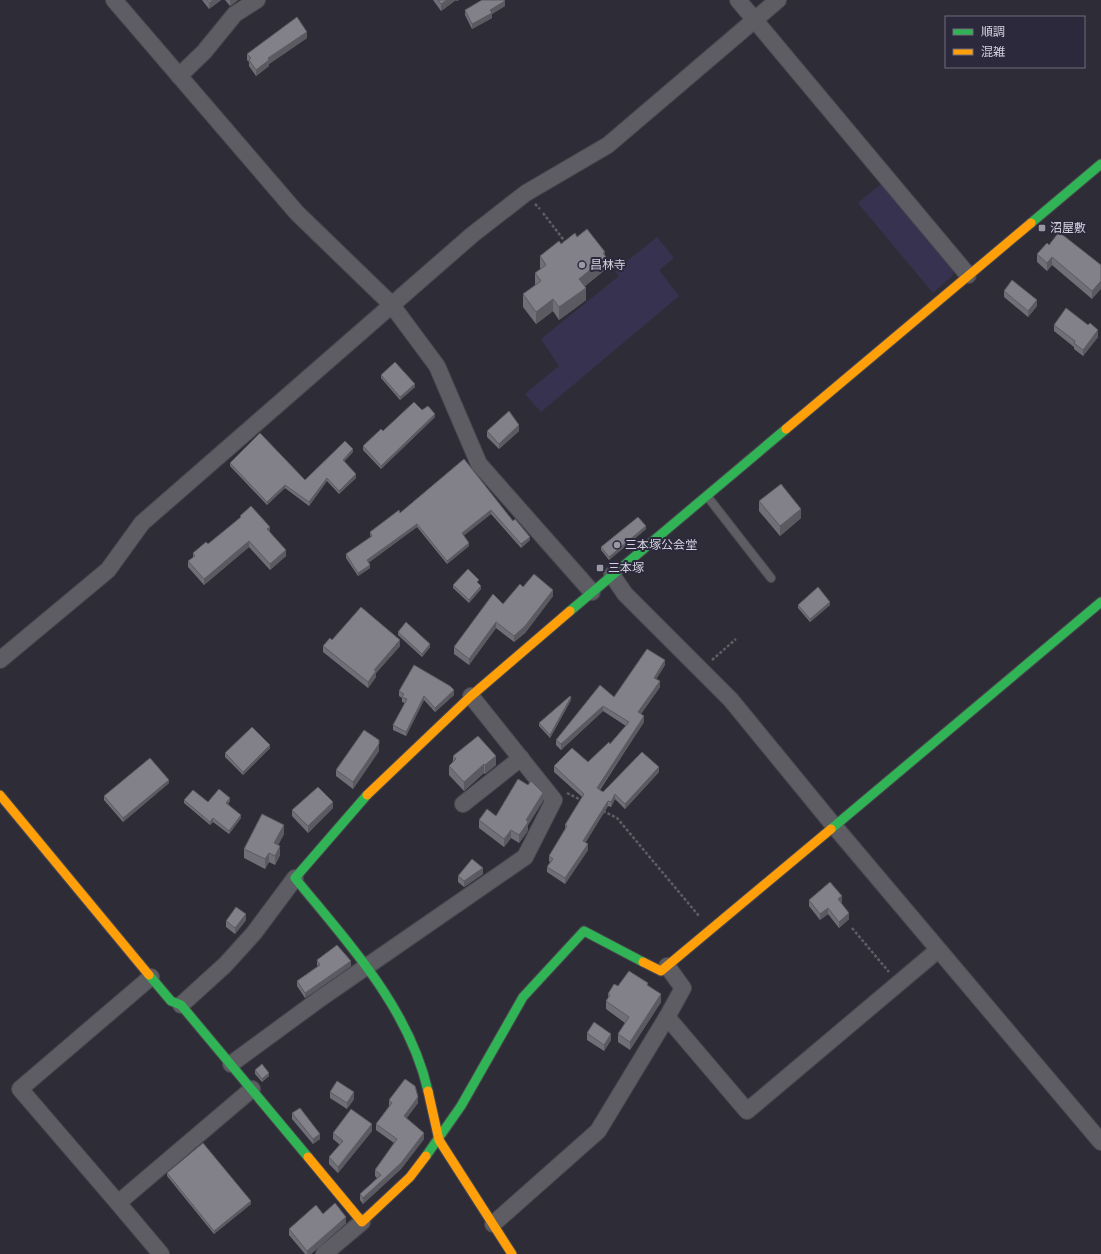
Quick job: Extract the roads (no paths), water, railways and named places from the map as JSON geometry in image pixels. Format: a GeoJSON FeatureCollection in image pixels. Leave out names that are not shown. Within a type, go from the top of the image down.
{"type":"FeatureCollection","features":[{"type":"Feature","properties":{"kind":"street"},"geometry":{"type":"LineString","coordinates":[[114,0],[297,213],[391,304],[436,366],[479,464],[592,592]]}},
{"type":"Feature","properties":{"kind":"street"},"geometry":{"type":"LineString","coordinates":[[179,76],[204,52],[235,14],[257,0]]}},
{"type":"Feature","properties":{"kind":"street"},"geometry":{"type":"LineString","coordinates":[[738,0],[968,275]]}},
{"type":"Feature","properties":{"kind":"street"},"geometry":{"type":"LineString","coordinates":[[0,660],[108,570],[142,523],[391,304],[472,235],[526,193],[608,146],[778,0]]}},
{"type":"Feature","properties":{"kind":"street"},"geometry":{"type":"LineString","coordinates":[[181,1005],[225,965],[254,934],[295,878],[370,791],[471,696],[612,575],[1101,164]]}},
{"type":"Feature","properties":{"kind":"street"},"geometry":{"type":"LineString","coordinates":[[612,575],[625,594],[732,700],[835,827],[1101,1142]]}},
{"type":"Feature","properties":{"kind":"street"},"geometry":{"type":"LineString","coordinates":[[324,1254],[362,1222],[410,1177],[439,1140],[461,1106],[523,997],[584,931],[661,971],[835,827],[1101,602]]}},
{"type":"Feature","properties":{"kind":"street"},"geometry":{"type":"LineString","coordinates":[[231,1064],[367,966],[525,857],[554,800],[471,696]]}},
{"type":"Feature","properties":{"kind":"street"},"geometry":{"type":"LineString","coordinates":[[462,804],[521,758]]}},
{"type":"Feature","properties":{"kind":"street"},"geometry":{"type":"LineString","coordinates":[[0,795],[171,1001],[181,1005],[362,1222]]}},
{"type":"Feature","properties":{"kind":"street"},"geometry":{"type":"LineString","coordinates":[[295,878],[367,966],[398,1015],[424,1074],[439,1140],[512,1254]]}},
{"type":"Feature","properties":{"kind":"street"},"geometry":{"type":"LineString","coordinates":[[667,1017],[747,1111],[938,950]]}},
{"type":"Feature","properties":{"kind":"street"},"geometry":{"type":"LineString","coordinates":[[493,1224],[598,1131],[683,988],[667,966]]}},
{"type":"Feature","properties":{"kind":"street"},"geometry":{"type":"LineString","coordinates":[[151,977],[20,1088],[161,1254]]}},
{"type":"Feature","properties":{"kind":"street"},"geometry":{"type":"LineString","coordinates":[[118,1203],[252,1090]]}},
{"type":"Feature","properties":{"kind":"lane"},"geometry":{"type":"LineString","coordinates":[[707,495],[771,578]]}},
{"type":"Feature","properties":{"kind":"place","name":"沼屋敷"},"geometry":{"type":"Point","coordinates":[1042,228]}},
{"type":"Feature","properties":{"kind":"place","name":"昌林寺"},"geometry":{"type":"Point","coordinates":[582,265]}},
{"type":"Feature","properties":{"kind":"place","name":"三本塚公会堂"},"geometry":{"type":"Point","coordinates":[617,545]}},
{"type":"Feature","properties":{"kind":"place","name":"三本塚"},"geometry":{"type":"Point","coordinates":[600,568]}}]}
